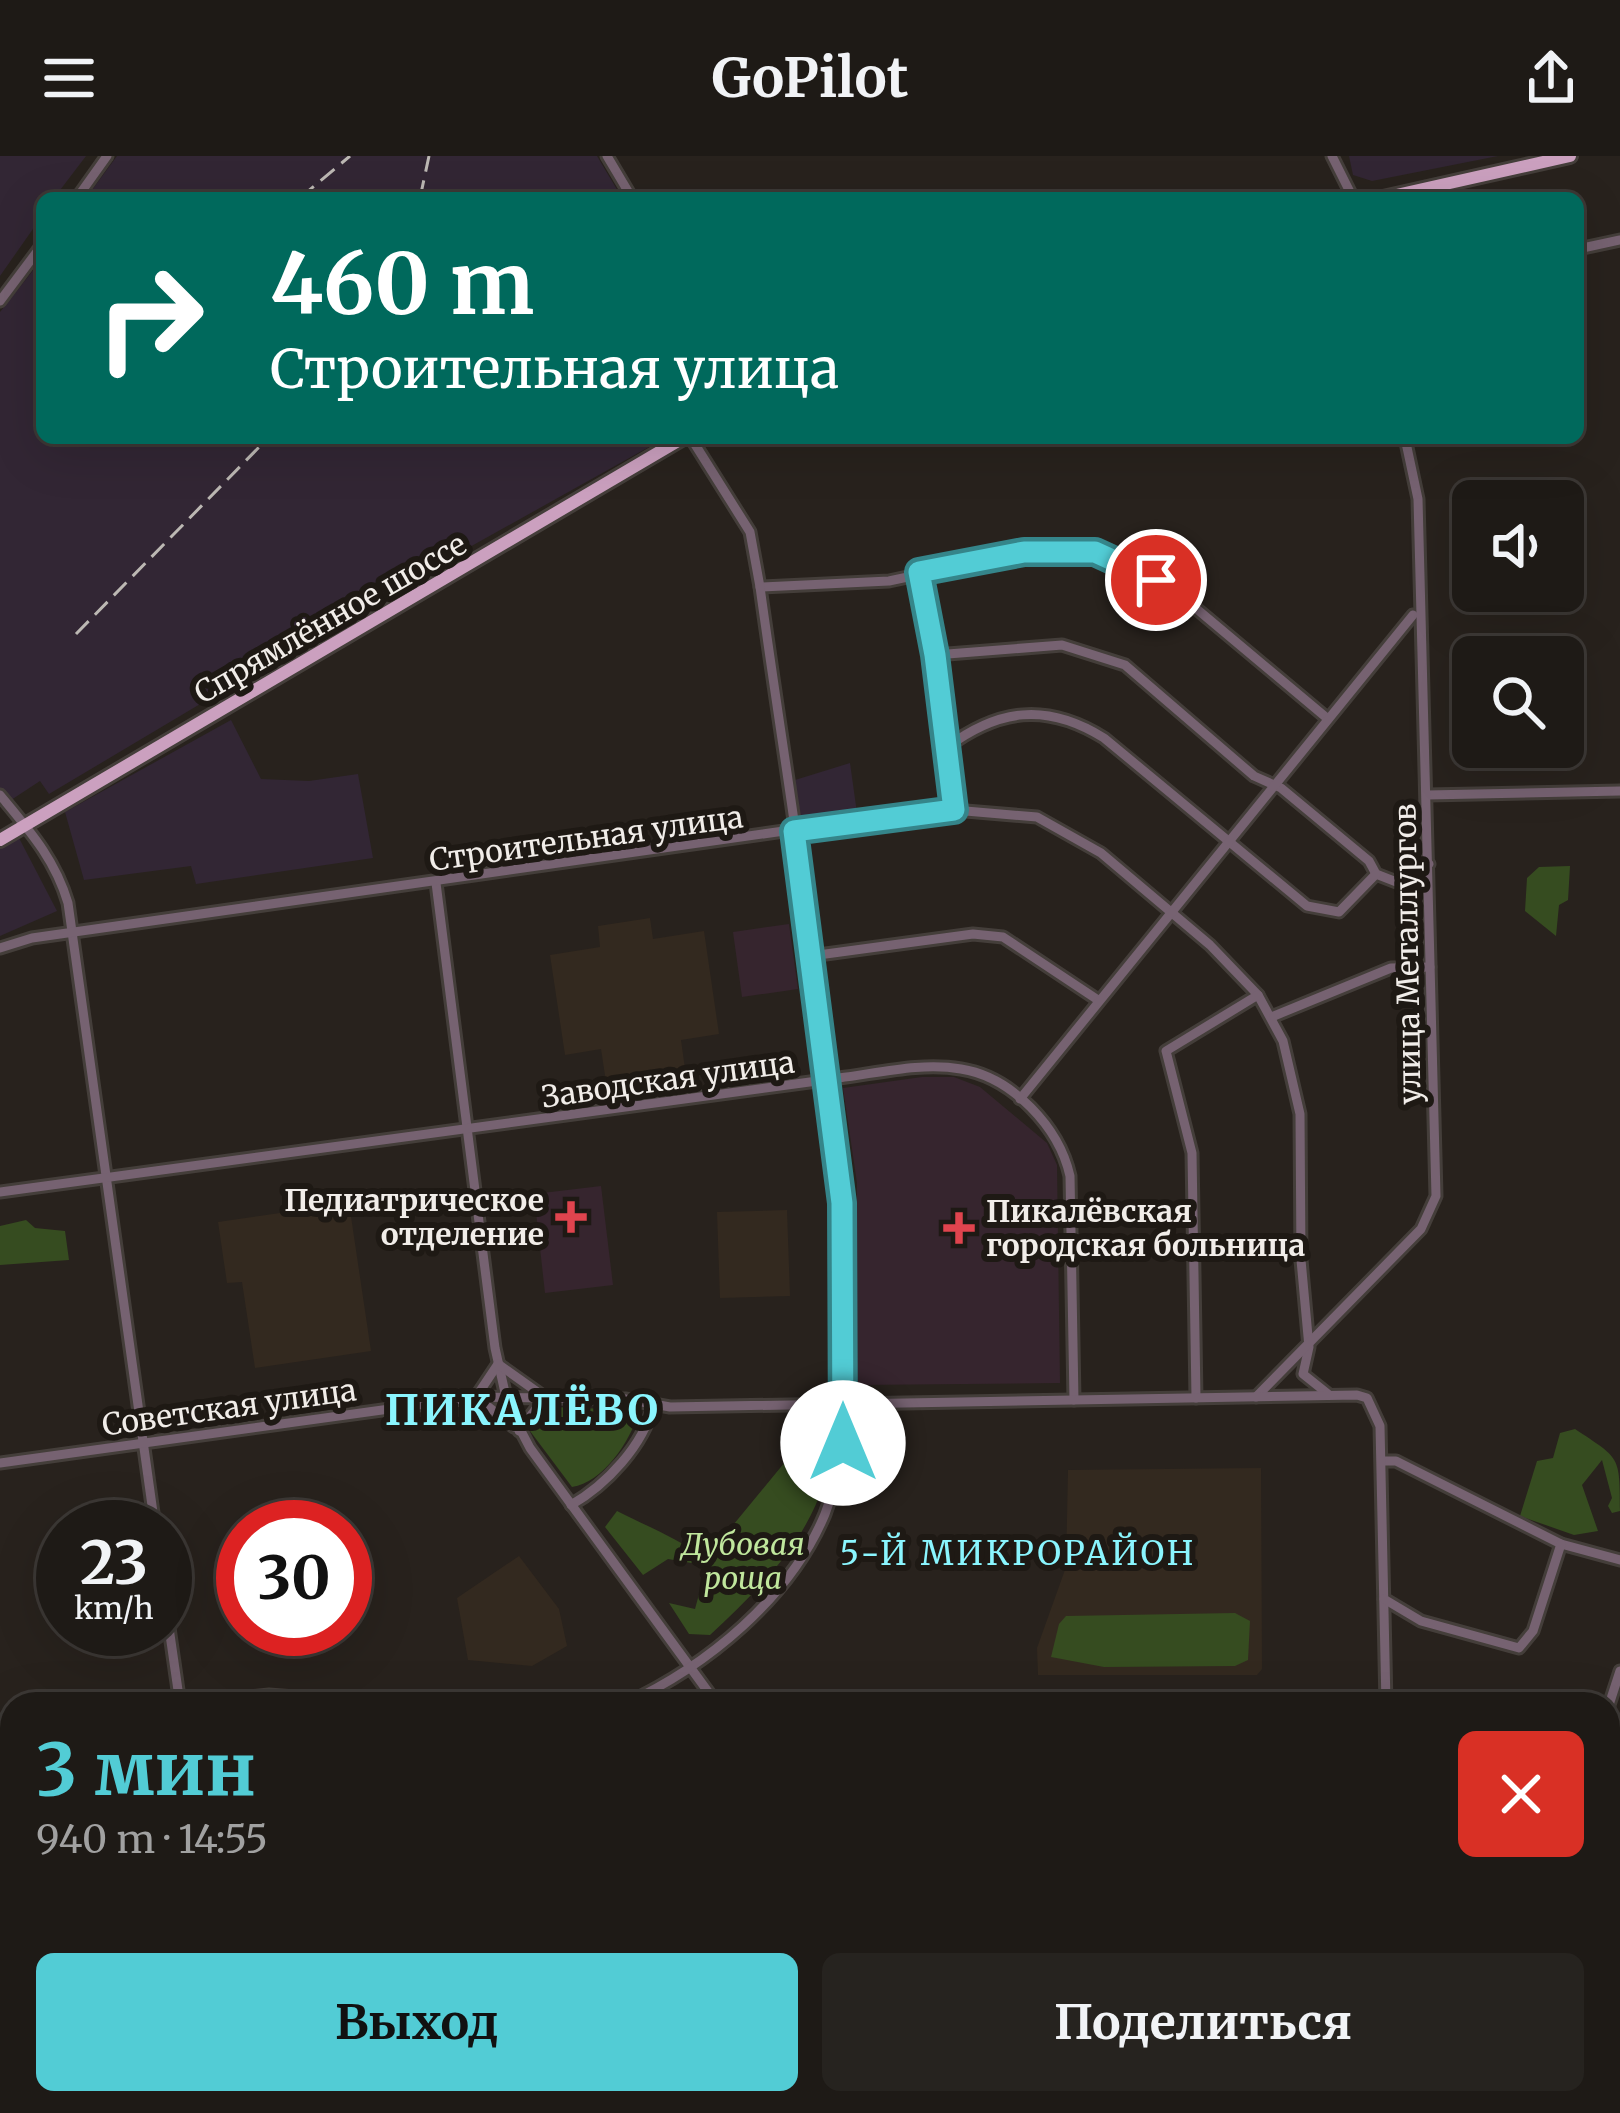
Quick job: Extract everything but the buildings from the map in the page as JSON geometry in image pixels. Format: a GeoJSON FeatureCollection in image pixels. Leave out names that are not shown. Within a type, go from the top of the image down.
{"type":"FeatureCollection","features":[{"type":"Feature","properties":{"kind":"main road"},"geometry":{"type":"LineString","coordinates":[[1411,192],[1570,156]]}},
{"type":"Feature","properties":{"kind":"main road","name":"Спрямлённое шоссе"},"geometry":{"type":"LineString","coordinates":[[0,840],[677,444]]}},
{"type":"Feature","properties":{"kind":"street"},"geometry":{"type":"LineString","coordinates":[[81,192],[107,156]]}},
{"type":"Feature","properties":{"kind":"street"},"geometry":{"type":"LineString","coordinates":[[607,156],[628,192]]}},
{"type":"Feature","properties":{"kind":"street"},"geometry":{"type":"LineString","coordinates":[[1332,156],[1350,192]]}},
{"type":"Feature","properties":{"kind":"street"},"geometry":{"type":"LineString","coordinates":[[1584,248],[1620,240]]}},
{"type":"Feature","properties":{"kind":"street"},"geometry":{"type":"LineString","coordinates":[[0,301],[36,253]]}},
{"type":"Feature","properties":{"kind":"street"},"geometry":{"type":"LineString","coordinates":[[645,1692],[689,1666],[754,1615],[804,1556],[837,1475],[843,1403],[842,1203],[760,586],[750,532],[691,444]]}},
{"type":"Feature","properties":{"kind":"street","name":"улица Металлургов"},"geometry":{"type":"LineString","coordinates":[[1256,1397],[1309,1347],[1433,1212],[1437,1186],[1418,499],[1407,444]]}},
{"type":"Feature","properties":{"kind":"street"},"geometry":{"type":"LineString","coordinates":[[760,586],[831,586],[1024,552],[1095,552],[1186,600],[1328,719]]}},
{"type":"Feature","properties":{"kind":"street"},"geometry":{"type":"LineString","coordinates":[[919,572],[935,655],[954,810]]}},
{"type":"Feature","properties":{"kind":"street"},"geometry":{"type":"LineString","coordinates":[[1020,1099],[1413,615]]}},
{"type":"Feature","properties":{"kind":"street"},"geometry":{"type":"LineString","coordinates":[[935,655],[1038,644],[1090,650],[1125,665],[1370,861],[1376,874],[1399,883],[1429,864]]}},
{"type":"Feature","properties":{"kind":"street"},"geometry":{"type":"LineString","coordinates":[[946,748],[981,722],[1003,716],[1070,721],[1104,738],[1317,911],[1340,912],[1376,874]]}},
{"type":"Feature","properties":{"kind":"street"},"geometry":{"type":"LineString","coordinates":[[1427,795],[1620,791]]}},
{"type":"Feature","properties":{"kind":"street"},"geometry":{"type":"LineString","coordinates":[[0,795],[27,824],[60,877],[73,934],[151,1500]]}},
{"type":"Feature","properties":{"kind":"street","name":"Строительная улица"},"geometry":{"type":"LineString","coordinates":[[0,947],[954,810],[1036,817],[1070,832],[1170,913],[1258,995],[1274,1016],[1300,1114],[1300,1260],[1309,1347],[1303,1374],[1328,1394]]}},
{"type":"Feature","properties":{"kind":"street"},"geometry":{"type":"LineString","coordinates":[[436,883],[504,1395],[519,1431],[708,1692]]}},
{"type":"Feature","properties":{"kind":"street"},"geometry":{"type":"LineString","coordinates":[[811,956],[973,934],[1003,937],[1098,1000]]}},
{"type":"Feature","properties":{"kind":"street"},"geometry":{"type":"LineString","coordinates":[[1274,1016],[1391,968],[1430,967]]}},
{"type":"Feature","properties":{"kind":"street"},"geometry":{"type":"LineString","coordinates":[[1196,1398],[1192,1154],[1166,1051],[1258,995]]}},
{"type":"Feature","properties":{"kind":"street","name":"Заводская улица"},"geometry":{"type":"LineString","coordinates":[[0,1192],[930,1066],[965,1069],[1020,1099],[1053,1131],[1070,1176],[1074,1400]]}},
{"type":"Feature","properties":{"kind":"street"},"geometry":{"type":"LineString","coordinates":[[498,1364],[476,1397],[519,1431]]}},
{"type":"Feature","properties":{"kind":"street"},"geometry":{"type":"LineString","coordinates":[[498,1364],[544,1397],[519,1431]]}},
{"type":"Feature","properties":{"kind":"street"},"geometry":{"type":"LineString","coordinates":[[1328,1394],[1367,1398],[1377,1413],[1383,1461],[1386,1692]]}},
{"type":"Feature","properties":{"kind":"street","name":"Советская улица"},"geometry":{"type":"LineString","coordinates":[[0,1463],[504,1395],[653,1405],[1328,1394]]}},
{"type":"Feature","properties":{"kind":"street"},"geometry":{"type":"LineString","coordinates":[[571,1505],[605,1480],[635,1442],[653,1405]]}},
{"type":"Feature","properties":{"kind":"street"},"geometry":{"type":"LineString","coordinates":[[1383,1461],[1396,1461],[1562,1544],[1620,1560]]}},
{"type":"Feature","properties":{"kind":"street"},"geometry":{"type":"LineString","coordinates":[[1384,1599],[1421,1621],[1519,1648],[1533,1631],[1562,1544]]}},
{"type":"Feature","properties":{"kind":"street"},"geometry":{"type":"LineString","coordinates":[[173,1656],[177,1692]]}},
{"type":"Feature","properties":{"kind":"shaded area"},"geometry":{"type":"Polygon","coordinates":[[[0,156],[86,156],[59,192],[36,192],[36,225],[0,276],[0,156]]]}},
{"type":"Feature","properties":{"kind":"shaded area"},"geometry":{"type":"Polygon","coordinates":[[[117,156],[597,156],[618,192],[90,192],[117,156]]]}},
{"type":"Feature","properties":{"kind":"shaded area"},"geometry":{"type":"Polygon","coordinates":[[[1349,156],[1498,156],[1372,181],[1353,175],[1349,156]]]}},
{"type":"Feature","properties":{"kind":"shaded area"},"geometry":{"type":"Polygon","coordinates":[[[36,267],[36,444],[654,444],[375,600],[49,794],[40,781],[8,802],[0,789],[0,312],[36,267]]]}},
{"type":"Feature","properties":{"kind":"shaded area"},"geometry":{"type":"Polygon","coordinates":[[[231,720],[261,779],[309,781],[358,774],[373,858],[196,884],[191,866],[84,880],[65,812],[231,720]]]}},
{"type":"Feature","properties":{"kind":"shaded area"},"geometry":{"type":"Polygon","coordinates":[[[850,763],[857,813],[801,821],[795,780],[850,763]]]}},
{"type":"Feature","properties":{"kind":"shaded area"},"geometry":{"type":"Polygon","coordinates":[[[19,838],[57,911],[0,936],[0,849],[19,838]]]}},
{"type":"Feature","properties":{"kind":"shaded area"},"geometry":{"type":"Polygon","coordinates":[[[650,918],[653,939],[704,931],[719,1034],[681,1040],[687,1083],[608,1095],[601,1049],[565,1055],[550,955],[600,947],[598,926],[650,918]]]}},
{"type":"Feature","properties":{"kind":"shaded area"},"geometry":{"type":"Polygon","coordinates":[[[789,924],[798,989],[742,997],[733,932],[789,924]]]}},
{"type":"Feature","properties":{"kind":"shaded area","name":"Пикалёвская городская больница"},"geometry":{"type":"Polygon","coordinates":[[[954,1077],[980,1087],[1047,1143],[1057,1165],[1060,1383],[856,1385],[857,1297],[850,1296],[849,1241],[857,1240],[857,1183],[843,1088],[954,1077]]]}},
{"type":"Feature","properties":{"kind":"shaded area","name":"Педиатрическое отделение"},"geometry":{"type":"Polygon","coordinates":[[[601,1186],[613,1285],[545,1293],[534,1194],[601,1186]]]}},
{"type":"Feature","properties":{"kind":"shaded area"},"geometry":{"type":"Polygon","coordinates":[[[349,1203],[371,1351],[255,1368],[242,1282],[227,1283],[218,1222],[349,1203]]]}},
{"type":"Feature","properties":{"kind":"shaded area"},"geometry":{"type":"Polygon","coordinates":[[[787,1210],[790,1296],[720,1298],[717,1212],[787,1210]]]}},
{"type":"Feature","properties":{"kind":"shaded area"},"geometry":{"type":"Polygon","coordinates":[[[1261,1468],[1262,1669],[1257,1675],[1038,1675],[1037,1648],[1066,1567],[1068,1470],[1261,1468]]]}},
{"type":"Feature","properties":{"kind":"shaded area"},"geometry":{"type":"Polygon","coordinates":[[[519,1556],[559,1609],[567,1646],[532,1666],[468,1660],[457,1598],[519,1556]]]}},
{"type":"Feature","properties":{"kind":"green space"},"geometry":{"type":"Polygon","coordinates":[[[1570,866],[1568,900],[1559,905],[1556,936],[1525,911],[1527,878],[1539,867],[1570,866]]]}},
{"type":"Feature","properties":{"kind":"green space"},"geometry":{"type":"Polygon","coordinates":[[[26,1220],[35,1228],[65,1231],[69,1260],[0,1265],[0,1226],[26,1220]]]}},
{"type":"Feature","properties":{"kind":"green space"},"geometry":{"type":"Polygon","coordinates":[[[553,1407],[638,1413],[614,1459],[594,1478],[572,1487],[530,1431],[553,1407]]]}},
{"type":"Feature","properties":{"kind":"green space","name":"Дубовая роща"},"geometry":{"type":"Polygon","coordinates":[[[817,1423],[831,1426],[829,1458],[810,1517],[775,1568],[710,1635],[689,1634],[669,1603],[695,1609],[705,1572],[697,1564],[668,1559],[643,1575],[605,1527],[617,1511],[706,1558],[817,1423]]]}},
{"type":"Feature","properties":{"kind":"green space"},"geometry":{"type":"Polygon","coordinates":[[[1575,1429],[1614,1460],[1620,1511],[1612,1513],[1608,1506],[1612,1498],[1602,1460],[1582,1485],[1598,1531],[1574,1535],[1520,1516],[1537,1461],[1553,1458],[1560,1433],[1575,1429]]]}},
{"type":"Feature","properties":{"kind":"green space"},"geometry":{"type":"Polygon","coordinates":[[[1235,1613],[1250,1621],[1248,1660],[1235,1666],[1104,1667],[1051,1657],[1059,1624],[1066,1616],[1235,1613]]]}},
{"type":"Feature","properties":{"kind":"railway"},"geometry":{"type":"LineString","coordinates":[[307,192],[350,156]]}},
{"type":"Feature","properties":{"kind":"railway"},"geometry":{"type":"LineString","coordinates":[[421,192],[429,156]]}},
{"type":"Feature","properties":{"kind":"railway"},"geometry":{"type":"LineString","coordinates":[[76,634],[262,444]]}},
{"type":"Feature","properties":{"kind":"place","name":"Педиатрическое отделение"},"geometry":{"type":"Point","coordinates":[571,1217]}},
{"type":"Feature","properties":{"kind":"place","name":"Пикалёвская городская больница"},"geometry":{"type":"Point","coordinates":[959,1228]}},
{"type":"Feature","properties":{"kind":"district","name":"ПИКАЛЁВО"},"geometry":{"type":"Point","coordinates":[523,1410]}},
{"type":"Feature","properties":{"kind":"district","name":"5-Й МИКРОРАЙОН"},"geometry":{"type":"Point","coordinates":[1018,1553]}},
{"type":"Feature","properties":{"kind":"route"},"geometry":{"type":"LineString","coordinates":[[843,1443],[842,1203],[794,831],[954,810],[935,655],[919,572],[1024,552],[1095,552],[1156,580]]}}]}
